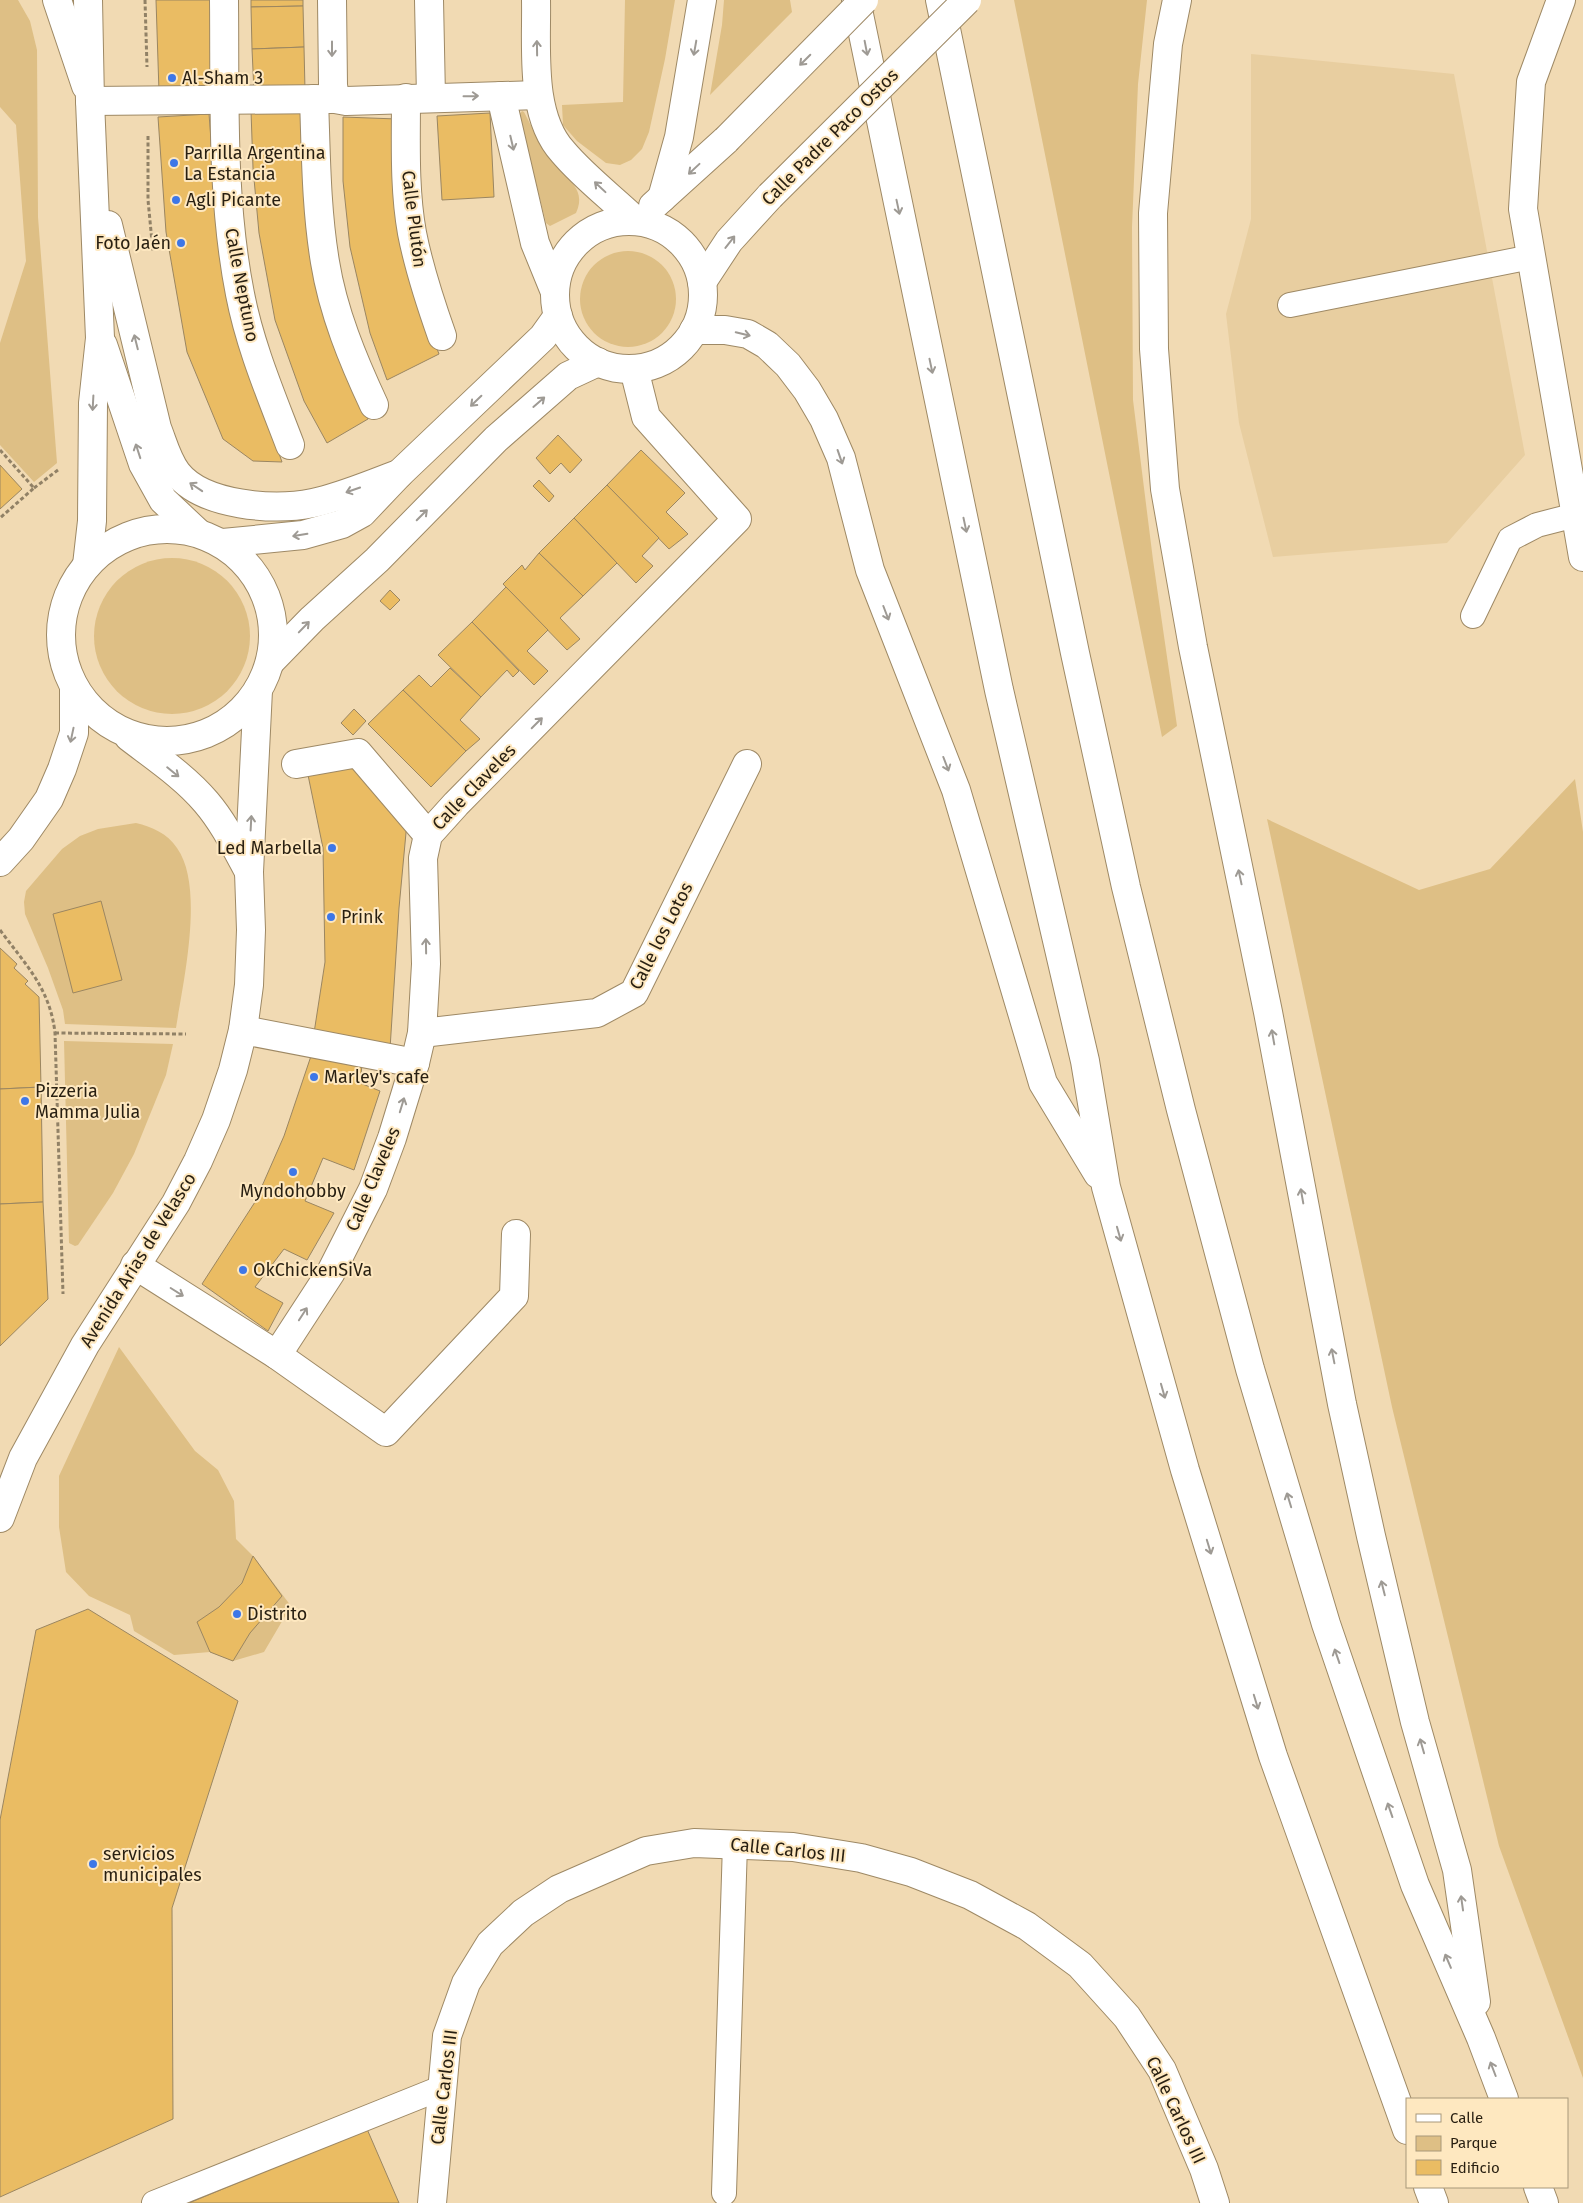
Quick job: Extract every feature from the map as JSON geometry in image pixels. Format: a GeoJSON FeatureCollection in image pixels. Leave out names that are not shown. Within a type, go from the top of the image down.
{"type":"FeatureCollection","features":[{"type":"Feature","properties":{"kind":"main road"},"geometry":{"type":"LineString","coordinates":[[57,0],[90,101]]}},
{"type":"Feature","properties":{"kind":"main road"},"geometry":{"type":"LineString","coordinates":[[87,565],[92,521],[92,403],[100,338],[90,101],[88,0]]}},
{"type":"Feature","properties":{"kind":"main road","name":"Calle Neptuno"},"geometry":{"type":"LineString","coordinates":[[224,0],[226,182],[231,237],[240,295],[257,359],[290,445]]}},
{"type":"Feature","properties":{"kind":"main road"},"geometry":{"type":"LineString","coordinates":[[332,0],[333,85],[325,99],[317,190],[325,264],[355,365],[374,405]]}},
{"type":"Feature","properties":{"kind":"main road","name":"Calle Plutón"},"geometry":{"type":"LineString","coordinates":[[429,0],[407,177],[412,231],[422,281],[442,336]]}},
{"type":"Feature","properties":{"kind":"main road"},"geometry":{"type":"LineString","coordinates":[[536,0],[538,95],[546,123],[562,151],[636,221]]}},
{"type":"Feature","properties":{"kind":"main road"},"geometry":{"type":"LineString","coordinates":[[662,198],[679,137],[702,0]]}},
{"type":"Feature","properties":{"kind":"main road"},"geometry":{"type":"LineString","coordinates":[[856,0],[997,680],[1085,1061],[1106,1187],[1185,1470],[1273,1756],[1406,2127]]}},
{"type":"Feature","properties":{"kind":"main road"},"geometry":{"type":"LineString","coordinates":[[636,221],[726,140],[864,0]]}},
{"type":"Feature","properties":{"kind":"main road"},"geometry":{"type":"LineString","coordinates":[[940,0],[1074,653],[1126,887],[1181,1110],[1250,1368],[1326,1624],[1415,1885],[1481,2038],[1504,2098]]}},
{"type":"Feature","properties":{"kind":"main road","name":"Calle Padre Paco Ostos"},"geometry":{"type":"LineString","coordinates":[[702,282],[730,241],[770,196],[967,0]]}},
{"type":"Feature","properties":{"kind":"main road"},"geometry":{"type":"LineString","coordinates":[[1177,0],[1168,44],[1153,213],[1154,350],[1165,489],[1193,647],[1268,1012],[1342,1404],[1415,1722],[1457,1870],[1481,2038]]}},
{"type":"Feature","properties":{"kind":"main road"},"geometry":{"type":"LineString","coordinates":[[1561,0],[1531,82],[1523,209],[1583,557]]}},
{"type":"Feature","properties":{"kind":"main road"},"geometry":{"type":"LineString","coordinates":[[90,101],[325,99],[346,101],[538,95]]}},
{"type":"Feature","properties":{"kind":"main road"},"geometry":{"type":"LineString","coordinates":[[223,543],[303,535],[342,524],[362,513],[399,474],[543,337],[556,304],[560,268],[572,248],[590,231],[612,223],[636,221],[659,227],[680,240],[694,259],[702,282],[703,306],[694,330],[679,350],[658,364],[634,369],[609,367],[598,362],[586,356],[568,338],[556,304],[535,242],[501,96]]}},
{"type":"Feature","properties":{"kind":"main road"},"geometry":{"type":"LineString","coordinates":[[93,164],[157,428],[168,460],[178,474],[201,491],[223,500],[250,505],[286,506],[313,503],[399,474]]}},
{"type":"Feature","properties":{"kind":"main road"},"geometry":{"type":"LineString","coordinates":[[694,330],[725,330],[748,334],[767,345],[788,365],[807,390],[824,419],[841,458],[870,570],[956,790],[1043,1083],[1106,1187]]}},
{"type":"Feature","properties":{"kind":"main road"},"geometry":{"type":"LineString","coordinates":[[100,338],[143,464],[163,500],[197,532]]}},
{"type":"Feature","properties":{"kind":"main road"},"geometry":{"type":"LineString","coordinates":[[270,662],[312,619],[377,560],[496,439],[568,376],[598,362]]}},
{"type":"Feature","properties":{"kind":"main road","name":"Calle Claveles"},"geometry":{"type":"LineString","coordinates":[[277,1355],[331,1272],[373,1190],[392,1138],[415,1063],[422,1033],[426,964],[423,858],[428,835],[456,804],[737,519],[646,417],[634,369]]}},
{"type":"Feature","properties":{"kind":"main road"},"geometry":{"type":"LineString","coordinates":[[168,528],[197,532],[223,543],[250,567],[267,597],[274,632],[270,662],[258,690],[240,714],[214,731],[184,741],[152,741],[121,731],[94,713],[74,686],[63,656],[62,623],[70,592],[87,565],[112,544],[139,532],[168,528]]}},
{"type":"Feature","properties":{"kind":"main road"},"geometry":{"type":"LineString","coordinates":[[0,862],[21,838],[49,799],[62,769],[74,733],[74,686]]}},
{"type":"Feature","properties":{"kind":"main road","name":"Avenida Arias de Velasco"},"geometry":{"type":"LineString","coordinates":[[0,1518],[23,1458],[85,1345],[176,1203],[198,1161],[216,1120],[233,1070],[243,1030],[249,986],[251,939],[249,872],[258,690]]}},
{"type":"Feature","properties":{"kind":"main road","name":"Avenida Arias de Velasco"},"geometry":{"type":"LineString","coordinates":[[121,731],[183,780],[206,801],[224,825],[249,872]]}},
{"type":"Feature","properties":{"kind":"main road"},"geometry":{"type":"LineString","coordinates":[[296,764],[358,753],[428,835]]}},
{"type":"Feature","properties":{"kind":"main road","name":"Calle los Lotos"},"geometry":{"type":"LineString","coordinates":[[422,1033],[597,1014],[634,993],[747,764]]}},
{"type":"Feature","properties":{"kind":"main road"},"geometry":{"type":"LineString","coordinates":[[243,1030],[415,1063]]}},
{"type":"Feature","properties":{"kind":"main road"},"geometry":{"type":"LineString","coordinates":[[136,1265],[277,1355],[386,1432],[514,1296],[516,1234]]}},
{"type":"Feature","properties":{"kind":"main road","name":"Calle Carlos III"},"geometry":{"type":"LineString","coordinates":[[432,2203],[447,2036],[466,1983],[490,1944],[523,1912],[559,1889],[646,1851],[694,1843],[794,1847],[861,1858],[911,1872],[970,1895],[1027,1926],[1080,1965],[1127,2017],[1162,2070],[1204,2169],[1215,2203]]}},
{"type":"Feature","properties":{"kind":"main road"},"geometry":{"type":"LineString","coordinates":[[1428,2188],[1434,2203]]}},
{"type":"Feature","properties":{"kind":"main road"},"geometry":{"type":"LineString","coordinates":[[1538,2188],[1544,2203]]}},
{"type":"Feature","properties":{"kind":"lane"},"geometry":{"type":"LineString","coordinates":[[1290,305],[1531,257]]}},
{"type":"Feature","properties":{"kind":"lane"},"geometry":{"type":"LineString","coordinates":[[1473,616],[1510,540],[1537,525],[1576,514]]}},
{"type":"Feature","properties":{"kind":"lane"},"geometry":{"type":"LineString","coordinates":[[724,2193],[735,1844]]}},
{"type":"Feature","properties":{"kind":"lane"},"geometry":{"type":"LineString","coordinates":[[154,2203],[441,2088]]}},
{"type":"Feature","properties":{"kind":"path"},"geometry":{"type":"LineString","coordinates":[[145,0],[148,200],[153,256]]}},
{"type":"Feature","properties":{"kind":"path"},"geometry":{"type":"LineString","coordinates":[[0,450],[34,488]]}},
{"type":"Feature","properties":{"kind":"path"},"geometry":{"type":"LineString","coordinates":[[0,518],[60,468]]}},
{"type":"Feature","properties":{"kind":"path"},"geometry":{"type":"LineString","coordinates":[[0,930],[43,989],[52,1010],[62,1294]]}},
{"type":"Feature","properties":{"kind":"path"},"geometry":{"type":"LineString","coordinates":[[54,1032],[186,1034]]}},
{"type":"Feature","properties":{"kind":"shaded area"},"geometry":{"type":"Polygon","coordinates":[[[1251,54],[1454,74],[1525,455],[1447,543],[1273,557],[1239,423],[1226,314],[1251,219],[1251,54]]]}},
{"type":"Feature","properties":{"kind":"green space"},"geometry":{"type":"Polygon","coordinates":[[[0,0],[18,0],[30,21],[37,50],[38,217],[57,463],[34,482],[0,445],[0,343],[26,261],[16,125],[0,107],[0,0]]]}},
{"type":"Feature","properties":{"kind":"green space"},"geometry":{"type":"Polygon","coordinates":[[[625,0],[675,0],[665,59],[649,132],[642,149],[631,160],[620,165],[606,163],[577,141],[563,125],[562,105],[623,102],[625,0]]]}},
{"type":"Feature","properties":{"kind":"green space"},"geometry":{"type":"Polygon","coordinates":[[[724,0],[790,0],[792,12],[710,95],[722,25],[724,0]]]}},
{"type":"Feature","properties":{"kind":"green space"},"geometry":{"type":"Polygon","coordinates":[[[1014,0],[1147,0],[1138,84],[1132,227],[1133,400],[1153,560],[1177,726],[1162,737],[1014,0]]]}},
{"type":"Feature","properties":{"kind":"green space"},"geometry":{"type":"Polygon","coordinates":[[[522,111],[545,152],[572,182],[579,196],[576,213],[550,226],[546,223],[519,115],[522,111]]]}},
{"type":"Feature","properties":{"kind":"green space"},"geometry":{"type":"Polygon","coordinates":[[[628,251],[647,254],[662,265],[673,280],[676,299],[673,318],[662,333],[647,344],[628,347],[609,344],[594,333],[583,318],[580,299],[583,280],[594,265],[609,254],[628,251]]]}},
{"type":"Feature","properties":{"kind":"green space"},"geometry":{"type":"Polygon","coordinates":[[[172,558],[202,564],[215,571],[227,581],[237,593],[244,606],[250,636],[244,666],[237,679],[227,691],[215,701],[202,708],[172,714],[142,708],[129,701],[117,691],[107,679],[100,666],[94,636],[100,606],[107,593],[117,581],[129,571],[142,564],[172,558]]]}},
{"type":"Feature","properties":{"kind":"green space"},"geometry":{"type":"Polygon","coordinates":[[[1575,779],[1583,832],[1583,2078],[1499,1846],[1392,1407],[1267,819],[1419,890],[1490,869],[1575,779]]]}},
{"type":"Feature","properties":{"kind":"green space"},"geometry":{"type":"Polygon","coordinates":[[[136,823],[159,831],[169,838],[177,848],[185,865],[190,886],[190,936],[176,1028],[65,1024],[63,1010],[48,968],[25,914],[24,902],[26,891],[62,849],[80,836],[98,829],[136,823]]]}},
{"type":"Feature","properties":{"kind":"green space"},"geometry":{"type":"Polygon","coordinates":[[[64,1041],[173,1044],[166,1075],[134,1154],[113,1193],[78,1245],[75,1246],[69,1243],[64,1041]]]}},
{"type":"Feature","properties":{"kind":"green space"},"geometry":{"type":"Polygon","coordinates":[[[119,1347],[195,1451],[218,1470],[234,1501],[236,1539],[253,1556],[291,1606],[264,1652],[233,1661],[210,1652],[174,1655],[134,1631],[130,1615],[89,1596],[66,1572],[59,1527],[59,1476],[119,1347]]]}},
{"type":"Feature","properties":{"kind":"building"},"geometry":{"type":"Polygon","coordinates":[[[156,0],[212,0],[216,90],[159,92],[156,0]]]}},
{"type":"Feature","properties":{"kind":"building"},"geometry":{"type":"Polygon","coordinates":[[[251,0],[303,0],[303,6],[251,7],[251,0]]]}},
{"type":"Feature","properties":{"kind":"building"},"geometry":{"type":"Polygon","coordinates":[[[303,6],[304,47],[252,49],[251,7],[303,6]]]}},
{"type":"Feature","properties":{"kind":"building"},"geometry":{"type":"Polygon","coordinates":[[[304,47],[305,90],[254,92],[252,49],[304,47]]]}},
{"type":"Feature","properties":{"kind":"building"},"geometry":{"type":"Polygon","coordinates":[[[251,111],[304,111],[336,344],[368,419],[327,443],[304,401],[275,320],[259,233],[253,168],[251,111]]]}},
{"type":"Feature","properties":{"kind":"building"},"geometry":{"type":"Polygon","coordinates":[[[490,113],[494,197],[442,200],[437,116],[490,113]]]}},
{"type":"Feature","properties":{"kind":"building"},"geometry":{"type":"Polygon","coordinates":[[[209,114],[218,229],[239,340],[282,462],[253,461],[223,439],[187,352],[166,232],[158,117],[209,114]]]}},
{"type":"Feature","properties":{"kind":"building"},"geometry":{"type":"Polygon","coordinates":[[[343,117],[397,119],[416,294],[439,354],[387,380],[370,333],[350,247],[343,181],[343,117]]]}},
{"type":"Feature","properties":{"kind":"building"},"geometry":{"type":"Polygon","coordinates":[[[558,435],[582,460],[570,473],[561,463],[550,474],[536,458],[558,435]]]}},
{"type":"Feature","properties":{"kind":"building"},"geometry":{"type":"Polygon","coordinates":[[[641,450],[685,493],[666,512],[688,534],[669,549],[607,485],[641,450]]]}},
{"type":"Feature","properties":{"kind":"building"},"geometry":{"type":"Polygon","coordinates":[[[0,465],[22,489],[0,509],[0,465]]]}},
{"type":"Feature","properties":{"kind":"building"},"geometry":{"type":"Polygon","coordinates":[[[539,480],[554,496],[549,502],[533,486],[539,480]]]}},
{"type":"Feature","properties":{"kind":"building"},"geometry":{"type":"Polygon","coordinates":[[[607,485],[659,538],[642,556],[653,566],[636,583],[574,518],[607,485]]]}},
{"type":"Feature","properties":{"kind":"building"},"geometry":{"type":"Polygon","coordinates":[[[574,518],[617,563],[583,596],[539,553],[574,518]]]}},
{"type":"Feature","properties":{"kind":"building"},"geometry":{"type":"Polygon","coordinates":[[[539,553],[583,596],[560,618],[580,639],[567,650],[503,584],[522,565],[525,570],[539,553]]]}},
{"type":"Feature","properties":{"kind":"building"},"geometry":{"type":"Polygon","coordinates":[[[506,587],[548,630],[527,651],[548,671],[534,685],[472,622],[506,587]]]}},
{"type":"Feature","properties":{"kind":"building"},"geometry":{"type":"Polygon","coordinates":[[[390,590],[400,600],[390,610],[380,601],[390,590]]]}},
{"type":"Feature","properties":{"kind":"building"},"geometry":{"type":"Polygon","coordinates":[[[472,622],[519,671],[513,677],[507,670],[481,697],[438,655],[472,622]]]}},
{"type":"Feature","properties":{"kind":"building"},"geometry":{"type":"Polygon","coordinates":[[[450,668],[481,697],[460,720],[480,739],[466,751],[403,690],[419,675],[431,687],[450,668]]]}},
{"type":"Feature","properties":{"kind":"building"},"geometry":{"type":"Polygon","coordinates":[[[403,690],[466,751],[431,787],[368,724],[403,690]]]}},
{"type":"Feature","properties":{"kind":"building"},"geometry":{"type":"Polygon","coordinates":[[[354,709],[366,721],[353,735],[341,723],[354,709]]]}},
{"type":"Feature","properties":{"kind":"building"},"geometry":{"type":"Polygon","coordinates":[[[353,765],[407,822],[399,908],[390,1049],[314,1033],[325,962],[323,848],[308,775],[353,765]]]}},
{"type":"Feature","properties":{"kind":"building"},"geometry":{"type":"Polygon","coordinates":[[[101,901],[122,980],[73,993],[53,914],[101,901]]]}},
{"type":"Feature","properties":{"kind":"building"},"geometry":{"type":"Polygon","coordinates":[[[0,948],[17,964],[14,968],[28,981],[25,984],[39,997],[41,1087],[0,1089],[0,948]]]}},
{"type":"Feature","properties":{"kind":"building"},"geometry":{"type":"Polygon","coordinates":[[[311,1056],[362,1065],[360,1083],[380,1091],[354,1170],[323,1158],[305,1201],[334,1213],[307,1260],[284,1249],[255,1287],[283,1303],[268,1331],[202,1284],[255,1202],[284,1136],[311,1056]]]}},
{"type":"Feature","properties":{"kind":"building"},"geometry":{"type":"Polygon","coordinates":[[[41,1087],[43,1202],[0,1204],[0,1089],[41,1087]]]}},
{"type":"Feature","properties":{"kind":"building"},"geometry":{"type":"Polygon","coordinates":[[[43,1202],[48,1299],[0,1346],[0,1204],[43,1202]]]}},
{"type":"Feature","properties":{"kind":"building","name":"Distrito"},"geometry":{"type":"Polygon","coordinates":[[[253,1556],[282,1596],[250,1633],[233,1661],[210,1652],[197,1622],[219,1607],[242,1583],[253,1556]]]}},
{"type":"Feature","properties":{"kind":"building","name":"servicios municipales"},"geometry":{"type":"Polygon","coordinates":[[[88,1609],[238,1701],[172,1908],[173,2119],[0,2197],[0,1820],[36,1630],[88,1609]]]}},
{"type":"Feature","properties":{"kind":"building"},"geometry":{"type":"Polygon","coordinates":[[[367,2129],[399,2203],[189,2203],[367,2129]]]}},
{"type":"Feature","properties":{"kind":"place","name":"Al-Sham 3"},"geometry":{"type":"Point","coordinates":[172,78]}},
{"type":"Feature","properties":{"kind":"place","name":"Parrilla Argentina La Estancia"},"geometry":{"type":"Point","coordinates":[174,163]}},
{"type":"Feature","properties":{"kind":"place","name":"Agli Picante"},"geometry":{"type":"Point","coordinates":[176,200]}},
{"type":"Feature","properties":{"kind":"place","name":"Foto Jaén"},"geometry":{"type":"Point","coordinates":[181,243]}},
{"type":"Feature","properties":{"kind":"place","name":"Led Marbella"},"geometry":{"type":"Point","coordinates":[332,848]}},
{"type":"Feature","properties":{"kind":"place","name":"Prink"},"geometry":{"type":"Point","coordinates":[331,917]}},
{"type":"Feature","properties":{"kind":"place","name":"Marley's cafe"},"geometry":{"type":"Point","coordinates":[314,1077]}},
{"type":"Feature","properties":{"kind":"place","name":"Pizzeria Mamma Julia"},"geometry":{"type":"Point","coordinates":[25,1101]}},
{"type":"Feature","properties":{"kind":"place","name":"Myndohobby"},"geometry":{"type":"Point","coordinates":[293,1172]}},
{"type":"Feature","properties":{"kind":"place","name":"OkChickenSiVa"},"geometry":{"type":"Point","coordinates":[243,1270]}},
{"type":"Feature","properties":{"kind":"place","name":"Distrito"},"geometry":{"type":"Point","coordinates":[237,1614]}},
{"type":"Feature","properties":{"kind":"place","name":"servicios municipales"},"geometry":{"type":"Point","coordinates":[93,1864]}}]}
